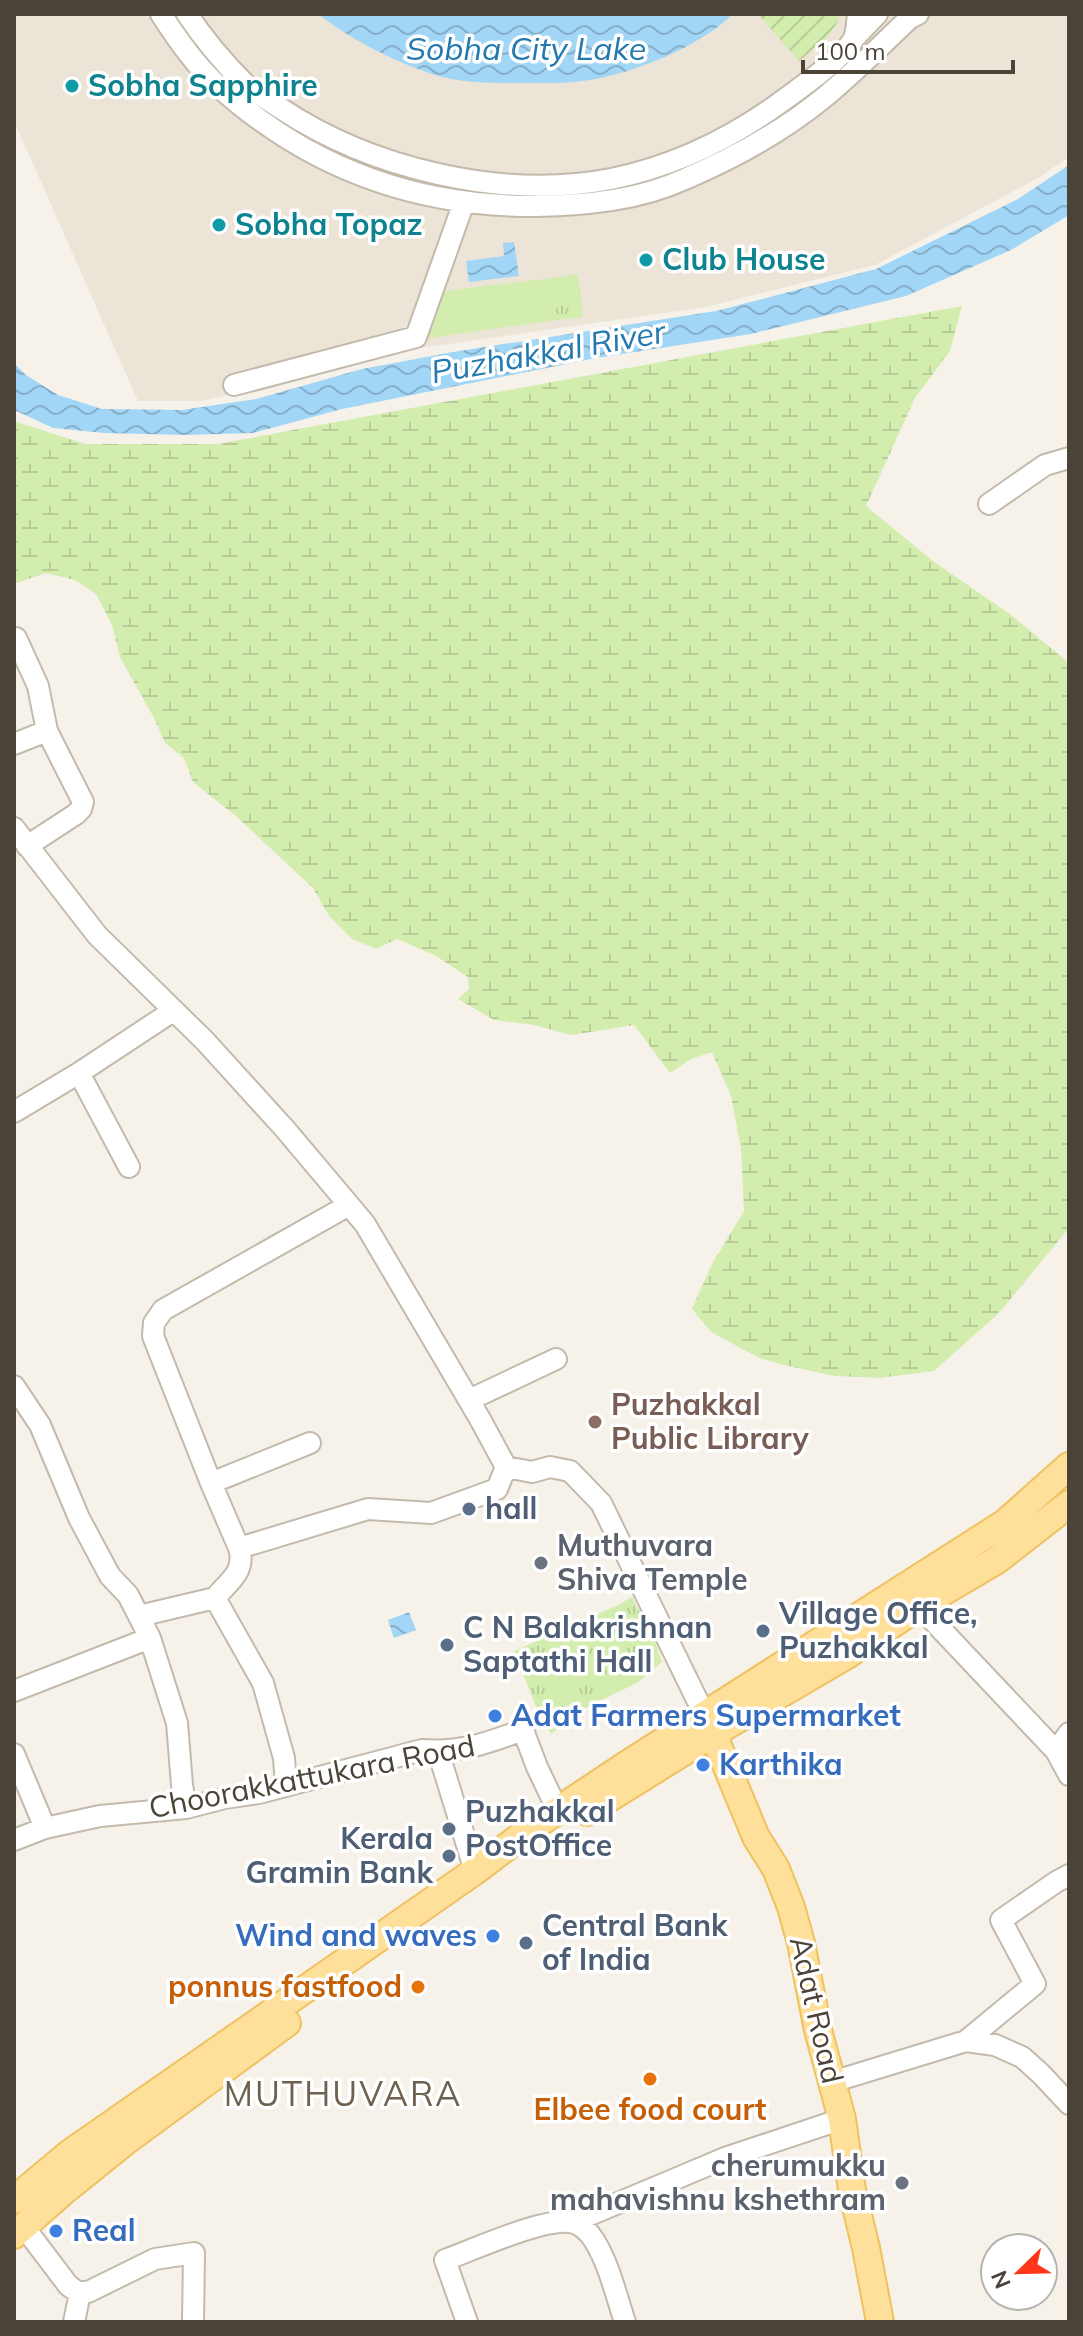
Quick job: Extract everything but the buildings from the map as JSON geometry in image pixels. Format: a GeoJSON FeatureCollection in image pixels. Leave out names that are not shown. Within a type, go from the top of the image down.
{"type":"FeatureCollection","features":[{"type":"Feature","properties":{"kind":"main road"},"geometry":{"type":"LineString","coordinates":[[19,2231],[126,2141],[401,1939],[1005,1523],[1068,1470]]}},
{"type":"Feature","properties":{"kind":"main road"},"geometry":{"type":"LineString","coordinates":[[14,2200],[70,2153],[558,1811],[709,1724],[847,1655],[919,1606],[997,1560],[1069,1504]]}},
{"type":"Feature","properties":{"kind":"main road","name":"Adat Road"},"geometry":{"type":"LineString","coordinates":[[709,1724],[756,1837],[776,1869],[791,1907],[818,2030],[842,2119],[852,2190],[880,2322]]}},
{"type":"Feature","properties":{"kind":"street"},"geometry":{"type":"LineString","coordinates":[[161,14],[180,43],[216,84],[265,124],[322,159],[381,184],[437,198],[492,206],[573,206],[624,199],[684,180],[726,160],[820,100],[913,15]]}},
{"type":"Feature","properties":{"kind":"street"},"geometry":{"type":"LineString","coordinates":[[187,14],[198,31],[247,85],[304,124],[428,173],[540,186],[609,179],[649,170],[703,150],[745,127],[818,74],[877,14]]}},
{"type":"Feature","properties":{"kind":"street"},"geometry":{"type":"LineString","coordinates":[[854,38],[858,14]]}},
{"type":"Feature","properties":{"kind":"street"},"geometry":{"type":"LineString","coordinates":[[234,385],[416,337],[464,202]]}},
{"type":"Feature","properties":{"kind":"street"},"geometry":{"type":"LineString","coordinates":[[989,504],[1033,471],[1069,458]]}},
{"type":"Feature","properties":{"kind":"street"},"geometry":{"type":"LineString","coordinates":[[16,638],[38,686],[47,731],[83,802],[76,814],[27,846]]}},
{"type":"Feature","properties":{"kind":"street"},"geometry":{"type":"LineString","coordinates":[[14,744],[47,731]]}},
{"type":"Feature","properties":{"kind":"street"},"geometry":{"type":"LineString","coordinates":[[14,828],[97,935],[205,1041],[365,1224],[506,1467]]}},
{"type":"Feature","properties":{"kind":"street"},"geometry":{"type":"LineString","coordinates":[[14,1112],[173,1011]]}},
{"type":"Feature","properties":{"kind":"street"},"geometry":{"type":"LineString","coordinates":[[79,1073],[129,1167]]}},
{"type":"Feature","properties":{"kind":"street"},"geometry":{"type":"LineString","coordinates":[[139,1616],[215,1598],[242,1563],[239,1548],[153,1336],[155,1319],[163,1310],[349,1205]]}},
{"type":"Feature","properties":{"kind":"street"},"geometry":{"type":"LineString","coordinates":[[469,1400],[556,1359]]}},
{"type":"Feature","properties":{"kind":"street"},"geometry":{"type":"LineString","coordinates":[[14,1386],[40,1425],[79,1518],[112,1578],[128,1595],[150,1638],[177,1723],[186,1808]]}},
{"type":"Feature","properties":{"kind":"street"},"geometry":{"type":"LineString","coordinates":[[211,1483],[310,1443]]}},
{"type":"Feature","properties":{"kind":"street"},"geometry":{"type":"LineString","coordinates":[[239,1548],[368,1509],[431,1513],[497,1489],[506,1467]]}},
{"type":"Feature","properties":{"kind":"street"},"geometry":{"type":"LineString","coordinates":[[506,1467],[532,1472],[550,1467],[570,1471],[601,1503],[709,1724]]}},
{"type":"Feature","properties":{"kind":"street"},"geometry":{"type":"LineString","coordinates":[[215,1598],[263,1683],[284,1758],[286,1786]]}},
{"type":"Feature","properties":{"kind":"street"},"geometry":{"type":"LineString","coordinates":[[919,1606],[1056,1751],[1069,1775]]}},
{"type":"Feature","properties":{"kind":"street"},"geometry":{"type":"LineString","coordinates":[[14,1691],[150,1638]]}},
{"type":"Feature","properties":{"kind":"street","name":"Choorakkattukara Road"},"geometry":{"type":"LineString","coordinates":[[14,1840],[45,1828],[100,1816],[186,1808],[286,1786],[422,1750],[474,1748],[523,1730],[558,1811]]}},
{"type":"Feature","properties":{"kind":"street"},"geometry":{"type":"LineString","coordinates":[[1056,1751],[1069,1733]]}},
{"type":"Feature","properties":{"kind":"street"},"geometry":{"type":"LineString","coordinates":[[438,1751],[475,1871]]}},
{"type":"Feature","properties":{"kind":"street"},"geometry":{"type":"LineString","coordinates":[[14,1754],[45,1828]]}},
{"type":"Feature","properties":{"kind":"street"},"geometry":{"type":"LineString","coordinates":[[832,2082],[966,2041],[1035,1984],[1001,1920],[1069,1875]]}},
{"type":"Feature","properties":{"kind":"street"},"geometry":{"type":"LineString","coordinates":[[966,2041],[995,2045],[1022,2057],[1069,2104]]}},
{"type":"Feature","properties":{"kind":"street"},"geometry":{"type":"LineString","coordinates":[[467,2322],[445,2260],[543,2224],[573,2222],[725,2158],[842,2119]]}},
{"type":"Feature","properties":{"kind":"street"},"geometry":{"type":"LineString","coordinates":[[573,2222],[593,2238],[603,2257],[625,2322]]}},
{"type":"Feature","properties":{"kind":"street"},"geometry":{"type":"LineString","coordinates":[[19,2231],[68,2285],[80,2293],[155,2259],[194,2253],[193,2322]]}},
{"type":"Feature","properties":{"kind":"street"},"geometry":{"type":"LineString","coordinates":[[74,2322],[80,2293]]}},
{"type":"Feature","properties":{"kind":"shaded area"},"geometry":{"type":"Polygon","coordinates":[[[14,14],[1069,14],[1069,157],[1038,178],[875,265],[706,307],[386,353],[273,385],[202,401],[138,401],[14,121],[14,14]]]}},
{"type":"Feature","properties":{"kind":"green space"},"geometry":{"type":"Polygon","coordinates":[[[758,14],[840,14],[829,35],[799,61],[758,14]]]}},
{"type":"Feature","properties":{"kind":"green space"},"geometry":{"type":"Polygon","coordinates":[[[578,274],[583,317],[557,320],[552,278],[578,274]]]}},
{"type":"Feature","properties":{"kind":"green space"},"geometry":{"type":"Polygon","coordinates":[[[552,278],[557,320],[422,339],[436,292],[552,278]]]}},
{"type":"Feature","properties":{"kind":"green space"},"geometry":{"type":"Polygon","coordinates":[[[962,306],[950,351],[915,398],[866,506],[933,561],[1011,615],[1069,663],[1069,1228],[999,1313],[934,1371],[880,1378],[835,1376],[759,1358],[711,1332],[692,1309],[712,1264],[744,1211],[741,1149],[731,1096],[712,1052],[691,1059],[670,1073],[634,1025],[571,1035],[534,1025],[494,1020],[458,999],[469,989],[468,977],[436,956],[397,939],[376,949],[352,939],[329,916],[313,888],[237,817],[193,782],[184,758],[165,743],[120,657],[112,625],[96,594],[75,580],[46,573],[14,584],[14,421],[85,444],[218,444],[962,306]]]}},
{"type":"Feature","properties":{"kind":"green space"},"geometry":{"type":"Polygon","coordinates":[[[632,1597],[655,1641],[662,1662],[637,1683],[585,1708],[551,1734],[539,1714],[514,1651],[632,1597]]]}},
{"type":"Feature","properties":{"kind":"water","name":"Sobha City Lake"},"geometry":{"type":"Polygon","coordinates":[[[318,14],[733,14],[685,47],[627,71],[572,82],[494,83],[432,74],[372,48],[318,14]]]}},
{"type":"Feature","properties":{"kind":"water","name":"Puzhakkal River"},"geometry":{"type":"Polygon","coordinates":[[[1069,165],[1069,215],[1011,250],[906,296],[751,334],[596,358],[342,409],[253,433],[105,433],[53,428],[14,410],[14,363],[26,375],[58,395],[102,409],[182,410],[256,399],[362,369],[453,352],[716,311],[876,269],[1018,199],[1069,165]]]}},
{"type":"Feature","properties":{"kind":"water"},"geometry":{"type":"Polygon","coordinates":[[[514,242],[519,276],[469,282],[466,261],[504,256],[503,243],[514,242]]]}},
{"type":"Feature","properties":{"kind":"water"},"geometry":{"type":"Polygon","coordinates":[[[409,1612],[416,1630],[394,1638],[388,1620],[409,1612]]]}},
{"type":"Feature","properties":{"kind":"place","name":"Sobha Sapphire"},"geometry":{"type":"Point","coordinates":[72,86]}},
{"type":"Feature","properties":{"kind":"place","name":"Sobha Topaz"},"geometry":{"type":"Point","coordinates":[219,225]}},
{"type":"Feature","properties":{"kind":"place","name":"Club House"},"geometry":{"type":"Point","coordinates":[646,260]}},
{"type":"Feature","properties":{"kind":"place","name":"Puzhakkal Public Library"},"geometry":{"type":"Point","coordinates":[595,1422]}},
{"type":"Feature","properties":{"kind":"place","name":"hall"},"geometry":{"type":"Point","coordinates":[469,1509]}},
{"type":"Feature","properties":{"kind":"place","name":"Muthuvara Shiva Temple"},"geometry":{"type":"Point","coordinates":[541,1563]}},
{"type":"Feature","properties":{"kind":"place","name":"Village Office, Puzhakkal"},"geometry":{"type":"Point","coordinates":[763,1631]}},
{"type":"Feature","properties":{"kind":"place","name":"C N Balakrishnan Saptathi Hall"},"geometry":{"type":"Point","coordinates":[447,1645]}},
{"type":"Feature","properties":{"kind":"place","name":"Adat Farmers Supermarket"},"geometry":{"type":"Point","coordinates":[495,1716]}},
{"type":"Feature","properties":{"kind":"place","name":"Karthika"},"geometry":{"type":"Point","coordinates":[703,1765]}},
{"type":"Feature","properties":{"kind":"place","name":"Puzhakkal PostOffice"},"geometry":{"type":"Point","coordinates":[449,1829]}},
{"type":"Feature","properties":{"kind":"place","name":"Kerala Gramin Bank"},"geometry":{"type":"Point","coordinates":[449,1856]}},
{"type":"Feature","properties":{"kind":"place","name":"Wind and waves"},"geometry":{"type":"Point","coordinates":[493,1936]}},
{"type":"Feature","properties":{"kind":"place","name":"Central Bank of India"},"geometry":{"type":"Point","coordinates":[526,1943]}},
{"type":"Feature","properties":{"kind":"place","name":"ponnus fastfood"},"geometry":{"type":"Point","coordinates":[418,1987]}},
{"type":"Feature","properties":{"kind":"place","name":"Elbee food court"},"geometry":{"type":"Point","coordinates":[650,2079]}},
{"type":"Feature","properties":{"kind":"place","name":"cherumukku mahavishnu kshethram"},"geometry":{"type":"Point","coordinates":[902,2183]}},
{"type":"Feature","properties":{"kind":"place","name":"Real"},"geometry":{"type":"Point","coordinates":[56,2231]}},
{"type":"Feature","properties":{"kind":"district","name":"MUTHUVARA"},"geometry":{"type":"Point","coordinates":[343,2094]}}]}
